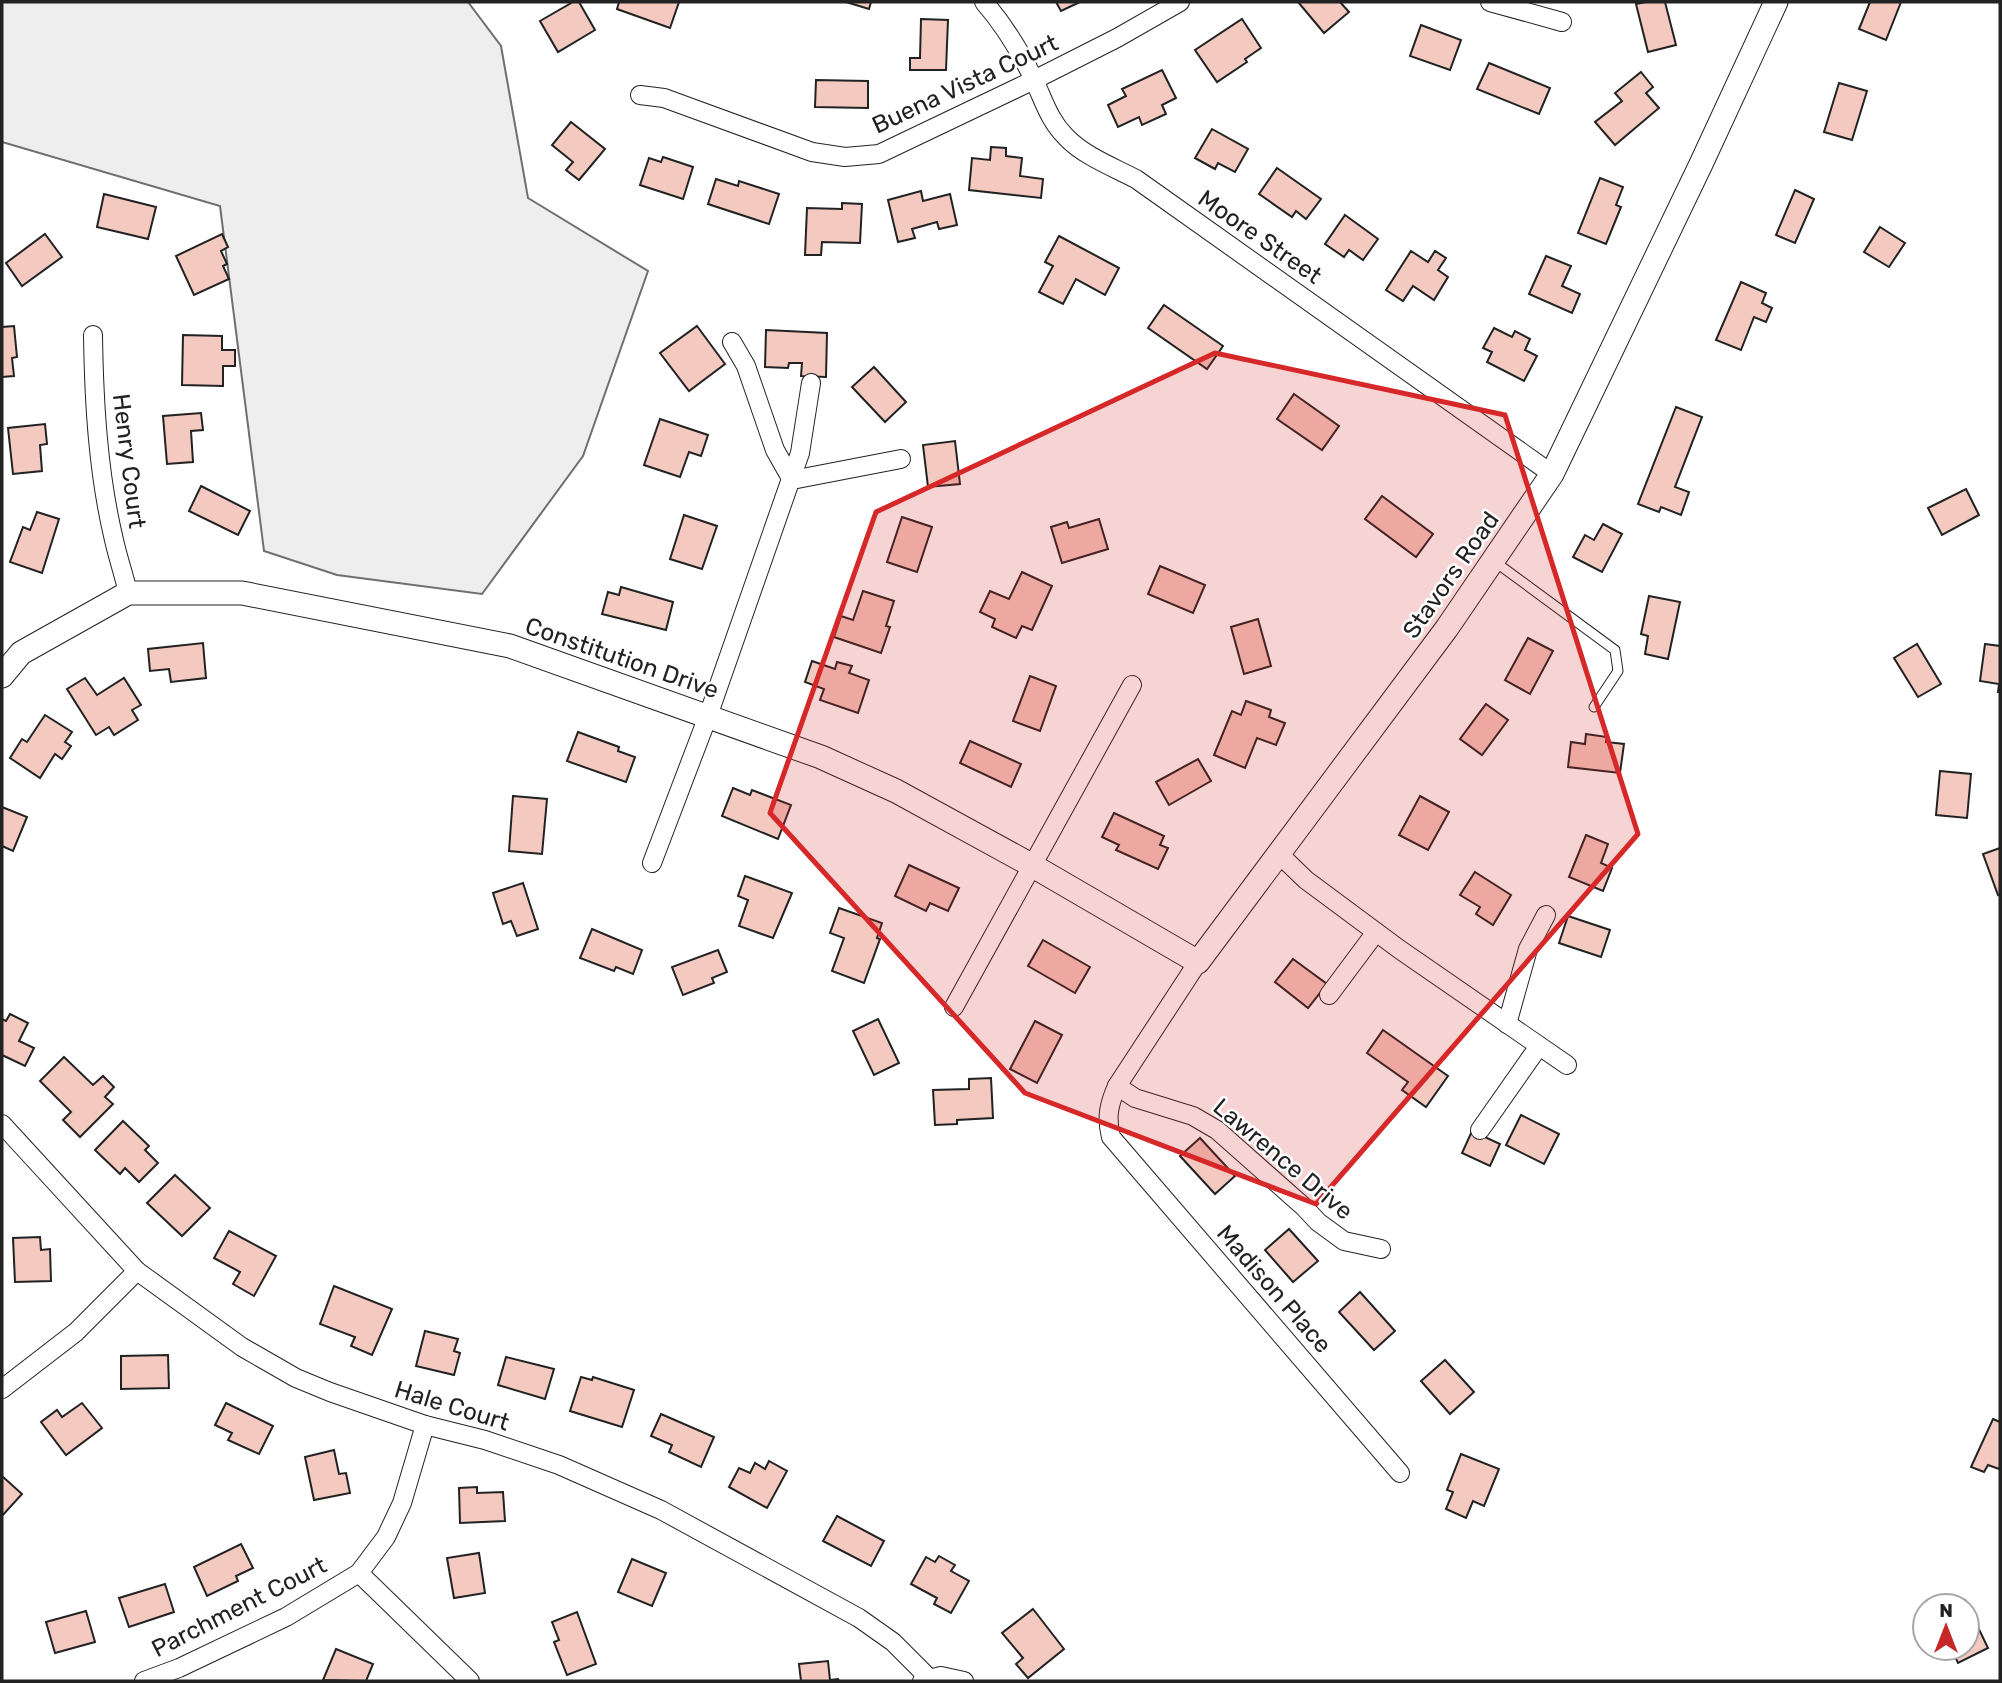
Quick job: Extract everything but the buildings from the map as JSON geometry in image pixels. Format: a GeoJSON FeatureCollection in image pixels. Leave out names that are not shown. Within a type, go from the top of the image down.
{"type":"FeatureCollection","features":[{"type":"Feature","properties":{"kind":"street","name":"Moore Street"},"geometry":{"type":"LineString","coordinates":[[984,2],[999,19],[1034,80],[1045,110],[1067,139],[1136,179],[1552,474]]}},
{"type":"Feature","properties":{"kind":"street","name":"Buena Vista Court"},"geometry":{"type":"LineString","coordinates":[[640,95],[664,98],[812,152],[845,157],[879,154],[1034,80],[1181,2]]}},
{"type":"Feature","properties":{"kind":"street"},"geometry":{"type":"LineString","coordinates":[[1490,2],[1562,22]]}},
{"type":"Feature","properties":{"kind":"street","name":"Stavors Road"},"geometry":{"type":"LineString","coordinates":[[1111,1137],[1107,1121],[1117,1086],[1198,962],[1447,628],[1552,474],[1776,2]]}},
{"type":"Feature","properties":{"kind":"street","name":"Henry Court"},"geometry":{"type":"LineString","coordinates":[[93,335],[98,438],[103,475],[114,540],[128,593]]}},
{"type":"Feature","properties":{"kind":"street"},"geometry":{"type":"LineString","coordinates":[[732,342],[746,366],[775,450],[792,480]]}},
{"type":"Feature","properties":{"kind":"street"},"geometry":{"type":"LineString","coordinates":[[652,863],[708,716],[792,480],[804,436],[811,383]]}},
{"type":"Feature","properties":{"kind":"street"},"geometry":{"type":"LineString","coordinates":[[792,480],[901,459]]}},
{"type":"Feature","properties":{"kind":"street","name":"Constitution Drive"},"geometry":{"type":"LineString","coordinates":[[2,676],[21,653],[128,593],[242,593],[510,646],[821,757],[896,792],[1033,866],[1198,962]]}},
{"type":"Feature","properties":{"kind":"street"},"geometry":{"type":"LineString","coordinates":[[954,1007],[1132,685]]}},
{"type":"Feature","properties":{"kind":"street"},"geometry":{"type":"LineString","coordinates":[[1279,854],[1306,880],[1376,932],[1567,1065]]}},
{"type":"Feature","properties":{"kind":"street"},"geometry":{"type":"LineString","coordinates":[[1507,1024],[1528,949],[1546,915]]}},
{"type":"Feature","properties":{"kind":"street"},"geometry":{"type":"LineString","coordinates":[[1329,995],[1376,932]]}},
{"type":"Feature","properties":{"kind":"street"},"geometry":{"type":"LineString","coordinates":[[1480,1130],[1539,1046]]}},
{"type":"Feature","properties":{"kind":"street","name":"Lawrence Drive"},"geometry":{"type":"LineString","coordinates":[[1117,1086],[1135,1098],[1193,1116],[1217,1129],[1318,1222],[1344,1241],[1381,1249]]}},
{"type":"Feature","properties":{"kind":"street","name":"Hale Court"},"geometry":{"type":"LineString","coordinates":[[2,1124],[138,1271],[242,1347],[296,1378],[330,1392],[425,1425],[485,1440],[559,1465],[661,1510],[859,1618],[893,1643],[925,1680],[953,1677],[964,1681]]}},
{"type":"Feature","properties":{"kind":"street","name":"Madison Place"},"geometry":{"type":"LineString","coordinates":[[1111,1137],[1400,1474]]}},
{"type":"Feature","properties":{"kind":"street"},"geometry":{"type":"LineString","coordinates":[[2,1389],[76,1332],[138,1271]]}},
{"type":"Feature","properties":{"kind":"street","name":"Parchment Court"},"geometry":{"type":"LineString","coordinates":[[144,1681],[179,1668],[286,1617],[359,1573],[386,1537],[402,1503],[425,1425]]}},
{"type":"Feature","properties":{"kind":"street"},"geometry":{"type":"LineString","coordinates":[[359,1573],[470,1681]]}},
{"type":"Feature","properties":{"kind":"lane"},"geometry":{"type":"LineString","coordinates":[[1494,561],[1615,650],[1618,671],[1594,707]]}},
{"type":"Feature","properties":{"kind":"highlighted area"},"geometry":{"type":"Polygon","coordinates":[[[1215,353],[1505,415],[1638,834],[1316,1204],[1025,1093],[770,813],[876,512],[1215,353]]]}},
{"type":"Feature","properties":{"kind":"shaded area"},"geometry":{"type":"Polygon","coordinates":[[[2,2],[468,2],[501,46],[528,198],[648,271],[583,456],[482,594],[337,575],[264,551],[220,206],[2,142],[2,2]]]}}]}
